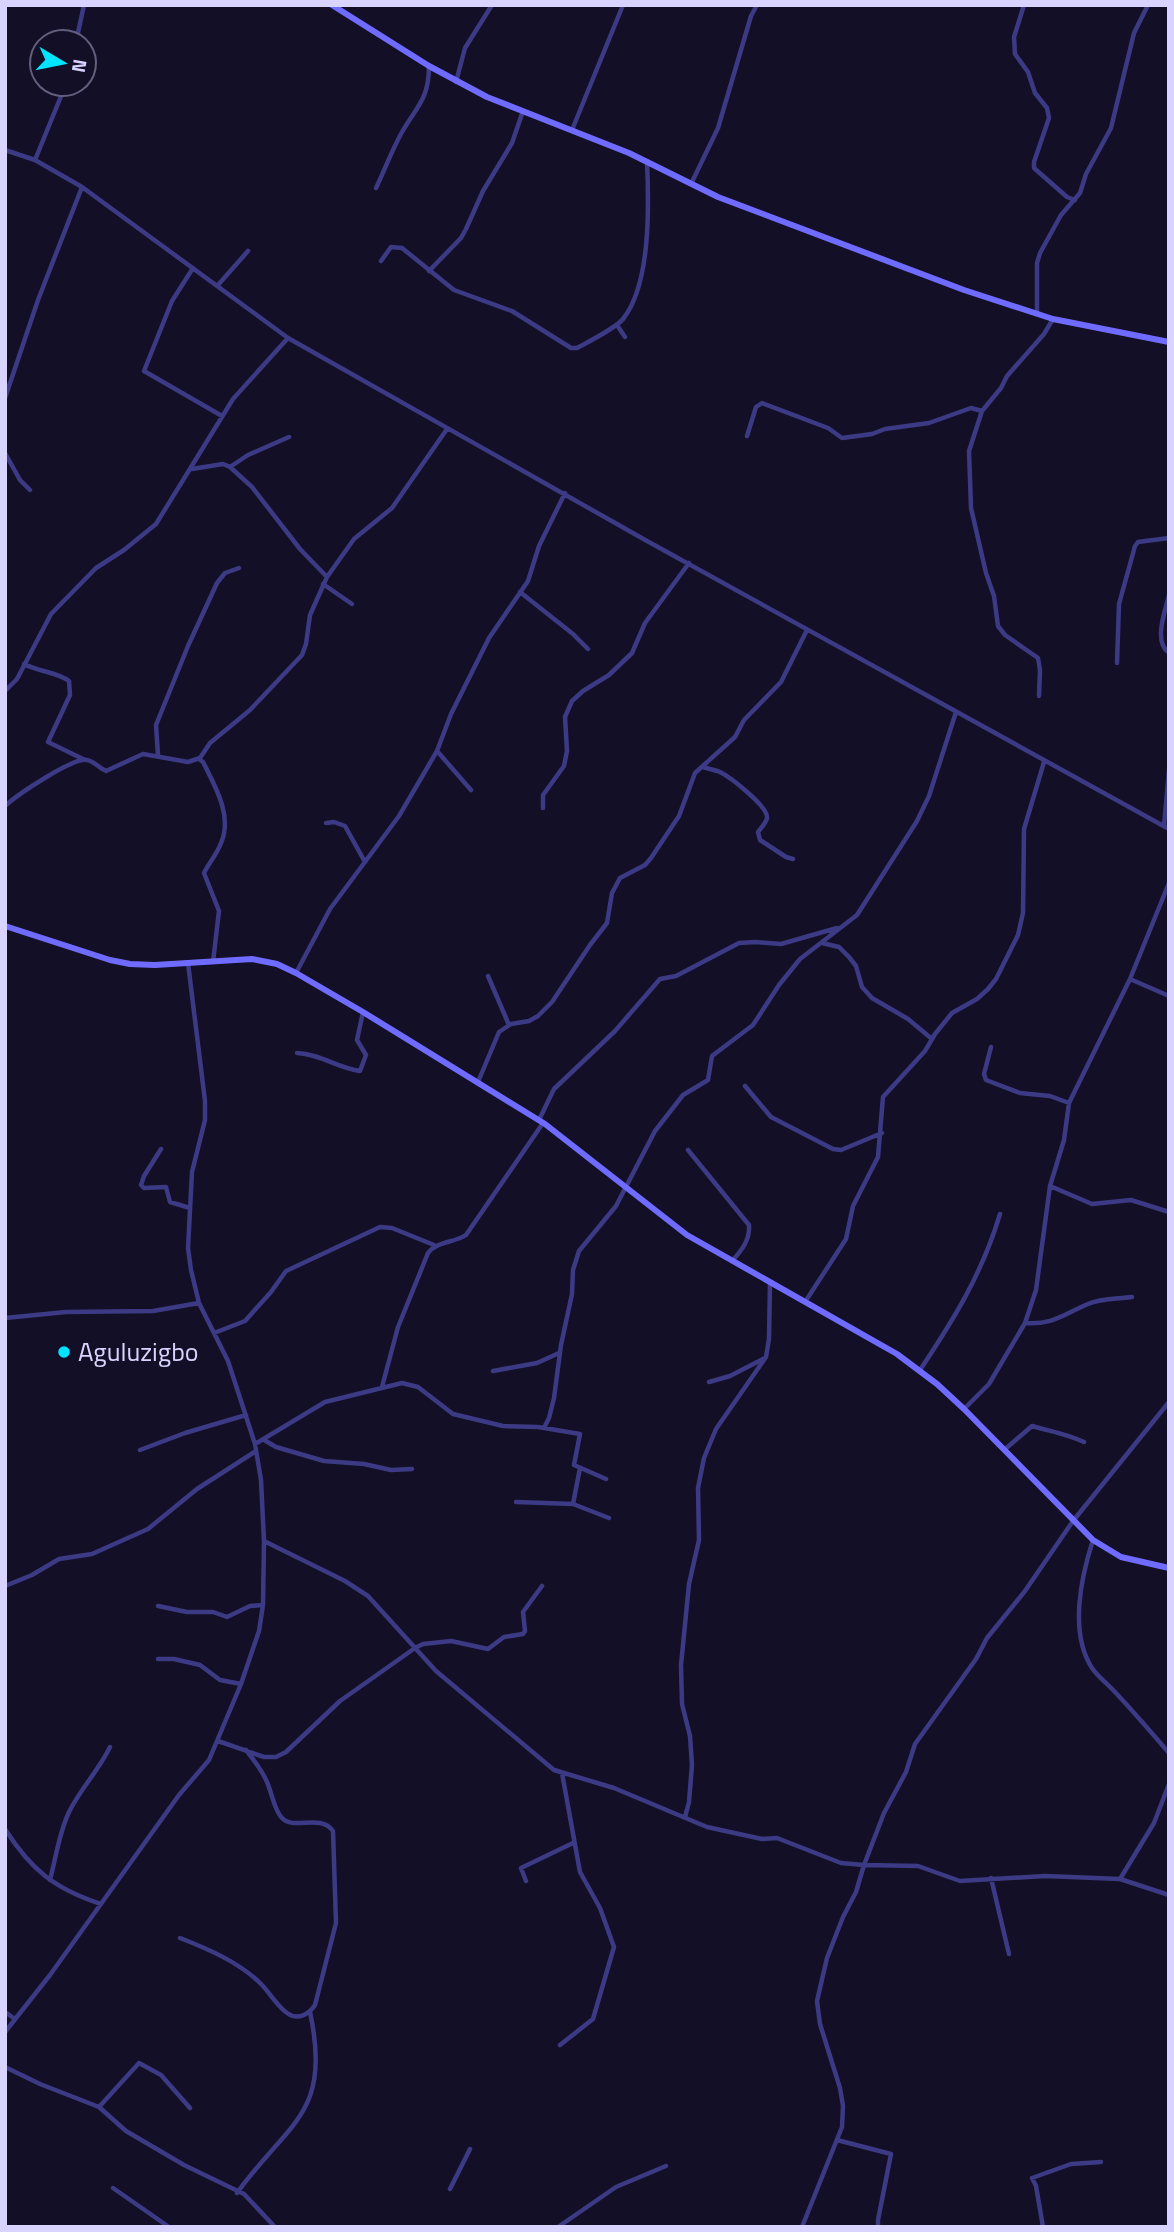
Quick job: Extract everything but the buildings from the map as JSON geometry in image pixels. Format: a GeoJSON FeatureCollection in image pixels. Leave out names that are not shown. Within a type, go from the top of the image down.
{"type":"FeatureCollection","features":[{"type":"Feature","properties":{"kind":"main road"},"geometry":{"type":"LineString","coordinates":[[332,5],[456,82],[487,97],[647,160],[730,201],[964,290],[1037,314],[1169,342]]}},
{"type":"Feature","properties":{"kind":"main road"},"geometry":{"type":"LineString","coordinates":[[5,926],[130,964],[252,959],[276,964],[296,973],[541,1122],[687,1235],[897,1354],[920,1370],[964,1409],[1093,1540],[1121,1557],[1169,1568]]}},
{"type":"Feature","properties":{"kind":"street"},"geometry":{"type":"LineString","coordinates":[[79,28],[84,5]]}},
{"type":"Feature","properties":{"kind":"street"},"geometry":{"type":"LineString","coordinates":[[456,82],[465,48],[492,5]]}},
{"type":"Feature","properties":{"kind":"street"},"geometry":{"type":"LineString","coordinates":[[572,130],[623,5]]}},
{"type":"Feature","properties":{"kind":"street"},"geometry":{"type":"LineString","coordinates":[[691,184],[718,128],[751,16],[757,5]]}},
{"type":"Feature","properties":{"kind":"street"},"geometry":{"type":"LineString","coordinates":[[1024,5],[1014,37],[1015,54],[1028,72],[1035,93],[1047,108],[1049,118],[1034,168],[1067,197],[1075,200]]}},
{"type":"Feature","properties":{"kind":"street"},"geometry":{"type":"LineString","coordinates":[[1037,314],[1040,253],[1061,215],[1075,200],[1111,128],[1134,33],[1148,5]]}},
{"type":"Feature","properties":{"kind":"street"},"geometry":{"type":"LineString","coordinates":[[376,188],[403,130],[424,100],[428,90],[429,66]]}},
{"type":"Feature","properties":{"kind":"street"},"geometry":{"type":"LineString","coordinates":[[35,160],[60,98]]}},
{"type":"Feature","properties":{"kind":"street"},"geometry":{"type":"LineString","coordinates":[[429,271],[461,238],[483,191],[507,154],[523,111]]}},
{"type":"Feature","properties":{"kind":"street"},"geometry":{"type":"LineString","coordinates":[[5,150],[35,160],[82,187],[288,338],[1166,828],[1169,769]]}},
{"type":"Feature","properties":{"kind":"street"},"geometry":{"type":"LineString","coordinates":[[381,261],[391,247],[397,246],[417,257],[429,271],[454,290],[512,311],[574,349],[617,325],[630,306],[641,273],[650,212],[647,160]]}},
{"type":"Feature","properties":{"kind":"street"},"geometry":{"type":"LineString","coordinates":[[5,398],[38,300],[82,187]]}},
{"type":"Feature","properties":{"kind":"street"},"geometry":{"type":"LineString","coordinates":[[218,285],[247,251]]}},
{"type":"Feature","properties":{"kind":"street"},"geometry":{"type":"LineString","coordinates":[[193,268],[172,301],[144,371],[222,416]]}},
{"type":"Feature","properties":{"kind":"street"},"geometry":{"type":"LineString","coordinates":[[1039,696],[1038,658],[1005,635],[998,626],[971,508],[969,451],[982,411],[1053,319]]}},
{"type":"Feature","properties":{"kind":"street"},"geometry":{"type":"LineString","coordinates":[[617,325],[625,337]]}},
{"type":"Feature","properties":{"kind":"street"},"geometry":{"type":"LineString","coordinates":[[5,691],[17,678],[51,614],[96,568],[156,524],[233,399],[288,338]]}},
{"type":"Feature","properties":{"kind":"street"},"geometry":{"type":"LineString","coordinates":[[747,436],[757,407],[762,403],[828,428],[842,438],[929,423],[971,408],[982,411]]}},
{"type":"Feature","properties":{"kind":"street"},"geometry":{"type":"LineString","coordinates":[[24,664],[69,681],[70,695],[48,742],[92,761],[106,771],[143,754],[188,762],[198,759],[204,755],[210,743],[250,710],[302,655],[310,615],[327,577],[354,539],[392,508],[447,429]]}},
{"type":"Feature","properties":{"kind":"street"},"geometry":{"type":"LineString","coordinates":[[229,467],[248,455],[289,437]]}},
{"type":"Feature","properties":{"kind":"street"},"geometry":{"type":"LineString","coordinates":[[5,453],[20,480],[30,490]]}},
{"type":"Feature","properties":{"kind":"street"},"geometry":{"type":"LineString","coordinates":[[191,469],[223,464],[229,467],[252,487],[300,549],[327,577]]}},
{"type":"Feature","properties":{"kind":"street"},"geometry":{"type":"LineString","coordinates":[[296,973],[330,908],[399,816],[437,751],[451,714],[489,638],[528,581],[539,546],[565,493]]}},
{"type":"Feature","properties":{"kind":"street"},"geometry":{"type":"LineString","coordinates":[[1117,663],[1119,604],[1135,546],[1138,542],[1169,538]]}},
{"type":"Feature","properties":{"kind":"street"},"geometry":{"type":"LineString","coordinates":[[543,808],[543,795],[564,766],[567,751],[565,717],[572,701],[609,675],[632,653],[645,623],[689,563]]}},
{"type":"Feature","properties":{"kind":"street"},"geometry":{"type":"LineString","coordinates":[[158,755],[156,724],[194,632],[221,577],[239,568]]}},
{"type":"Feature","properties":{"kind":"street"},"geometry":{"type":"LineString","coordinates":[[323,584],[352,604]]}},
{"type":"Feature","properties":{"kind":"street"},"geometry":{"type":"LineString","coordinates":[[520,592],[588,649]]}},
{"type":"Feature","properties":{"kind":"street"},"geometry":{"type":"LineString","coordinates":[[1169,595],[1161,643],[1169,653]]}},
{"type":"Feature","properties":{"kind":"street"},"geometry":{"type":"LineString","coordinates":[[478,1082],[499,1032],[509,1025],[529,1021],[552,1003],[607,923],[616,884],[625,874],[637,870],[650,858],[679,816],[690,783],[702,767],[734,737],[744,719],[781,682],[807,630]]}},
{"type":"Feature","properties":{"kind":"street"},"geometry":{"type":"LineString","coordinates":[[544,1428],[550,1418],[554,1398],[559,1352],[571,1300],[573,1270],[583,1245],[616,1206],[655,1131],[683,1095],[708,1080],[712,1056],[753,1025],[786,974],[800,959],[857,915],[917,821],[929,796],[956,712]]}},
{"type":"Feature","properties":{"kind":"street"},"geometry":{"type":"LineString","coordinates":[[437,751],[471,790]]}},
{"type":"Feature","properties":{"kind":"street"},"geometry":{"type":"LineString","coordinates":[[5,806],[42,780],[83,759]]}},
{"type":"Feature","properties":{"kind":"street"},"geometry":{"type":"LineString","coordinates":[[198,759],[202,762],[220,800],[225,820],[221,844],[204,873],[219,911],[213,962]]}},
{"type":"Feature","properties":{"kind":"street"},"geometry":{"type":"LineString","coordinates":[[805,1302],[846,1239],[853,1206],[878,1157],[883,1097],[925,1051],[952,1013],[977,999],[988,989],[996,979],[1018,935],[1023,913],[1024,829],[1044,762]]}},
{"type":"Feature","properties":{"kind":"street"},"geometry":{"type":"LineString","coordinates":[[702,767],[733,780],[763,808],[767,816],[758,832],[760,840],[786,858],[793,859]]}},
{"type":"Feature","properties":{"kind":"street"},"geometry":{"type":"LineString","coordinates":[[326,823],[334,822],[345,826],[365,862]]}},
{"type":"Feature","properties":{"kind":"street"},"geometry":{"type":"LineString","coordinates":[[964,1409],[989,1384],[1026,1323],[1036,1290],[1051,1186],[1064,1140],[1069,1103],[1130,979],[1169,883]]}},
{"type":"Feature","properties":{"kind":"street"},"geometry":{"type":"LineString","coordinates":[[382,1387],[398,1328],[428,1253],[435,1246],[466,1235],[541,1122],[554,1089],[615,1031],[660,979],[676,976],[739,943],[781,944],[838,928]]}},
{"type":"Feature","properties":{"kind":"street"},"geometry":{"type":"LineString","coordinates":[[822,943],[839,947],[849,957],[856,966],[862,987],[872,998],[908,1019],[932,1039]]}},
{"type":"Feature","properties":{"kind":"street"},"geometry":{"type":"LineString","coordinates":[[5,2032],[180,1795],[199,1774],[218,1741],[259,1632],[263,1605],[264,1541],[261,1479],[256,1448],[228,1361],[199,1303],[188,1248],[194,1157],[202,1133],[205,1110],[188,963]]}},
{"type":"Feature","properties":{"kind":"street"},"geometry":{"type":"LineString","coordinates":[[488,976],[509,1025]]}},
{"type":"Feature","properties":{"kind":"street"},"geometry":{"type":"LineString","coordinates":[[1130,979],[1169,996]]}},
{"type":"Feature","properties":{"kind":"street"},"geometry":{"type":"LineString","coordinates":[[297,1053],[317,1055],[332,1063],[360,1071],[366,1055],[358,1040],[363,1012]]}},
{"type":"Feature","properties":{"kind":"street"},"geometry":{"type":"LineString","coordinates":[[991,1047],[984,1074],[986,1080],[1020,1093],[1050,1096],[1069,1103]]}},
{"type":"Feature","properties":{"kind":"street"},"geometry":{"type":"LineString","coordinates":[[745,1086],[771,1117],[782,1125],[812,1137],[832,1149],[841,1150],[882,1133]]}},
{"type":"Feature","properties":{"kind":"street"},"geometry":{"type":"LineString","coordinates":[[161,1149],[141,1185],[149,1188],[166,1187],[170,1202],[190,1208]]}},
{"type":"Feature","properties":{"kind":"street"},"geometry":{"type":"LineString","coordinates":[[688,1150],[750,1225],[743,1249],[732,1261]]}},
{"type":"Feature","properties":{"kind":"street"},"geometry":{"type":"LineString","coordinates":[[1051,1186],[1091,1204],[1135,1201],[1169,1212]]}},
{"type":"Feature","properties":{"kind":"street"},"geometry":{"type":"LineString","coordinates":[[920,1370],[972,1286],[1000,1214]]}},
{"type":"Feature","properties":{"kind":"street"},"geometry":{"type":"LineString","coordinates":[[214,1334],[245,1321],[286,1271],[380,1227],[392,1228],[435,1246]]}},
{"type":"Feature","properties":{"kind":"street"},"geometry":{"type":"LineString","coordinates":[[685,1817],[692,1765],[690,1736],[682,1704],[681,1665],[689,1584],[699,1540],[698,1488],[704,1458],[716,1429],[766,1357],[770,1282]]}},
{"type":"Feature","properties":{"kind":"street"},"geometry":{"type":"LineString","coordinates":[[1026,1323],[1057,1320],[1091,1302],[1132,1297]]}},
{"type":"Feature","properties":{"kind":"street"},"geometry":{"type":"LineString","coordinates":[[5,1318],[66,1312],[153,1311],[199,1303]]}},
{"type":"Feature","properties":{"kind":"street"},"geometry":{"type":"LineString","coordinates":[[494,1371],[537,1363],[559,1352]]}},
{"type":"Feature","properties":{"kind":"street"},"geometry":{"type":"LineString","coordinates":[[709,1382],[730,1376],[766,1357]]}},
{"type":"Feature","properties":{"kind":"street"},"geometry":{"type":"LineString","coordinates":[[5,1586],[32,1575],[59,1559],[92,1554],[148,1529],[264,1440],[324,1402],[402,1383],[425,1392],[453,1414],[487,1423],[580,1434],[574,1465],[606,1479]]}},
{"type":"Feature","properties":{"kind":"street"},"geometry":{"type":"LineString","coordinates":[[803,2227],[842,2127],[843,2106],[834,2066],[820,2024],[817,2001],[827,1958],[856,1892],[884,1813],[906,1772],[915,1744],[987,1638],[1012,1609],[1073,1521],[1169,1402]]}},
{"type":"Feature","properties":{"kind":"street"},"geometry":{"type":"LineString","coordinates":[[140,1450],[246,1415]]}},
{"type":"Feature","properties":{"kind":"street"},"geometry":{"type":"LineString","coordinates":[[1003,1450],[1032,1426],[1066,1434],[1084,1442]]}},
{"type":"Feature","properties":{"kind":"street"},"geometry":{"type":"LineString","coordinates":[[264,1440],[276,1447],[324,1461],[364,1464],[391,1470],[412,1469]]}},
{"type":"Feature","properties":{"kind":"street"},"geometry":{"type":"LineString","coordinates":[[573,1504],[580,1468]]}},
{"type":"Feature","properties":{"kind":"street"},"geometry":{"type":"LineString","coordinates":[[516,1502],[573,1504],[609,1518]]}},
{"type":"Feature","properties":{"kind":"street"},"geometry":{"type":"LineString","coordinates":[[1093,1540],[1079,1597],[1086,1657],[1100,1679],[1112,1688],[1169,1753]]}},
{"type":"Feature","properties":{"kind":"street"},"geometry":{"type":"LineString","coordinates":[[264,1541],[368,1595],[439,1673],[554,1770],[603,1785],[707,1827],[762,1839],[777,1838],[841,1863],[918,1866],[960,1881],[1045,1876],[1120,1879],[1169,1895]]}},
{"type":"Feature","properties":{"kind":"street"},"geometry":{"type":"LineString","coordinates":[[218,1741],[264,1756],[276,1757],[286,1752],[340,1701],[423,1644],[451,1641],[488,1649],[504,1637],[523,1634],[523,1612],[542,1586]]}},
{"type":"Feature","properties":{"kind":"street"},"geometry":{"type":"LineString","coordinates":[[158,1605],[187,1612],[216,1613],[226,1617],[250,1606],[263,1605]]}},
{"type":"Feature","properties":{"kind":"street"},"geometry":{"type":"LineString","coordinates":[[158,1659],[189,1661],[220,1679],[241,1684]]}},
{"type":"Feature","properties":{"kind":"street"},"geometry":{"type":"LineString","coordinates":[[50,1880],[60,1835],[69,1813],[81,1791],[101,1766],[110,1747]]}},
{"type":"Feature","properties":{"kind":"street"},"geometry":{"type":"LineString","coordinates":[[237,2193],[264,2157],[292,2130],[313,2092],[317,2064],[316,2035],[310,2012],[323,1979],[336,1923],[333,1831],[323,1822],[286,1821],[280,1817],[266,1779],[246,1750]]}},
{"type":"Feature","properties":{"kind":"street"},"geometry":{"type":"LineString","coordinates":[[560,2045],[593,2019],[614,1954],[609,1928],[580,1872],[562,1773]]}},
{"type":"Feature","properties":{"kind":"street"},"geometry":{"type":"LineString","coordinates":[[1120,1879],[1154,1823],[1169,1784]]}},
{"type":"Feature","properties":{"kind":"street"},"geometry":{"type":"LineString","coordinates":[[5,1829],[43,1877],[83,1898],[101,1904]]}},
{"type":"Feature","properties":{"kind":"street"},"geometry":{"type":"LineString","coordinates":[[526,1881],[521,1868],[573,1843]]}},
{"type":"Feature","properties":{"kind":"street"},"geometry":{"type":"LineString","coordinates":[[991,1878],[1009,1954]]}},
{"type":"Feature","properties":{"kind":"street"},"geometry":{"type":"LineString","coordinates":[[180,1938],[207,1948],[260,1982],[287,2013],[302,2016],[310,2012]]}},
{"type":"Feature","properties":{"kind":"street"},"geometry":{"type":"LineString","coordinates":[[5,2012],[15,2019]]}},
{"type":"Feature","properties":{"kind":"street"},"geometry":{"type":"LineString","coordinates":[[99,2107],[139,2063],[149,2066],[161,2075],[190,2108]]}},
{"type":"Feature","properties":{"kind":"street"},"geometry":{"type":"LineString","coordinates":[[5,2067],[99,2107],[126,2131],[237,2193],[244,2194],[275,2227]]}},
{"type":"Feature","properties":{"kind":"street"},"geometry":{"type":"LineString","coordinates":[[837,2140],[891,2154],[877,2220],[878,2227]]}},
{"type":"Feature","properties":{"kind":"street"},"geometry":{"type":"LineString","coordinates":[[450,2189],[470,2149]]}},
{"type":"Feature","properties":{"kind":"street"},"geometry":{"type":"LineString","coordinates":[[1043,2227],[1036,2186],[1032,2178],[1071,2164],[1101,2162]]}},
{"type":"Feature","properties":{"kind":"street"},"geometry":{"type":"LineString","coordinates":[[558,2227],[616,2187],[666,2166]]}},
{"type":"Feature","properties":{"kind":"street"},"geometry":{"type":"LineString","coordinates":[[113,2188],[169,2227]]}},
{"type":"Feature","properties":{"kind":"place","name":"Aguluzigbo"},"geometry":{"type":"Point","coordinates":[64,1352]}}]}
